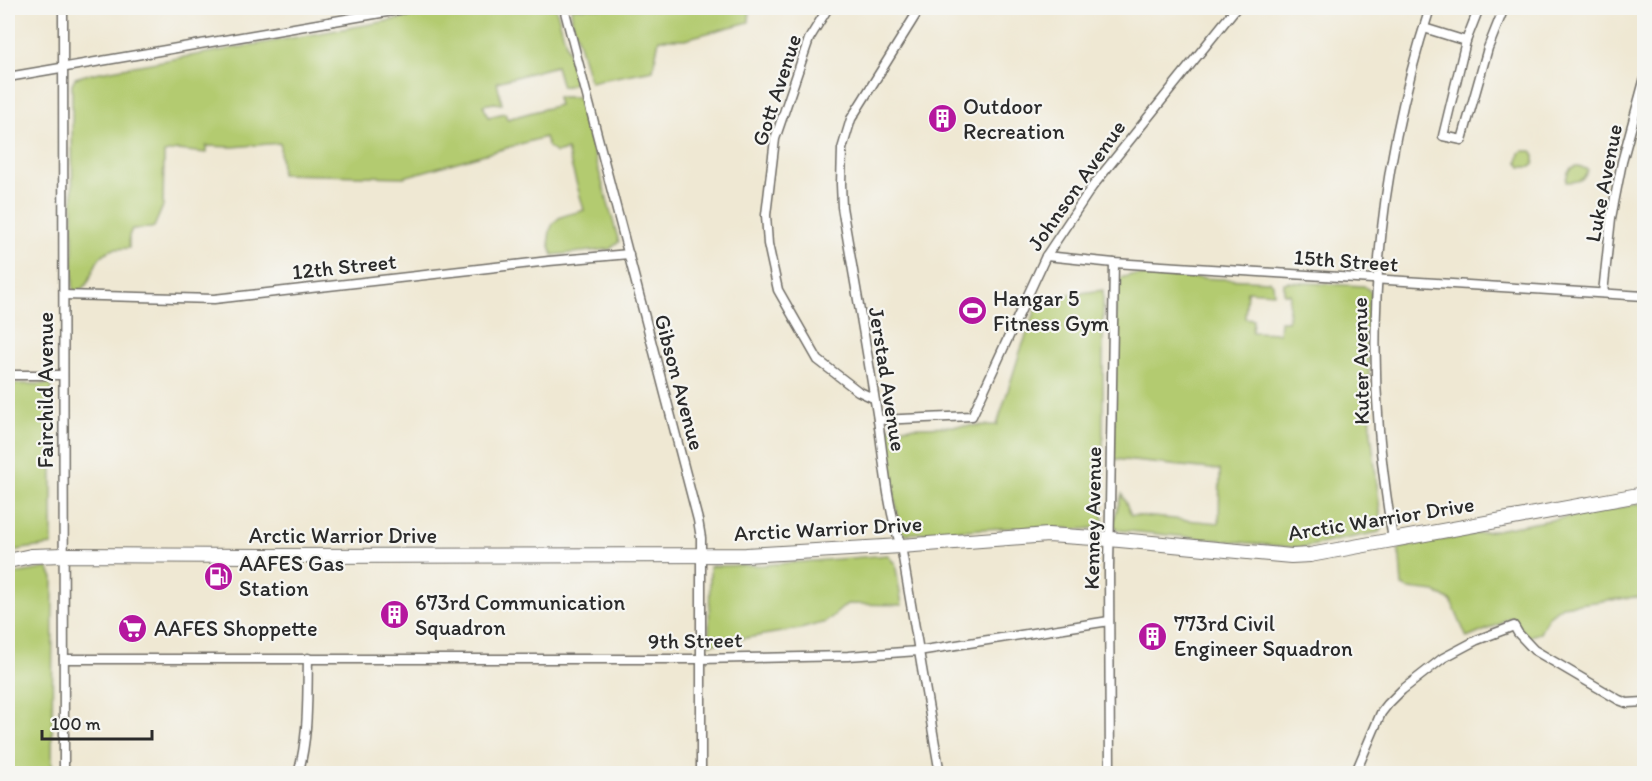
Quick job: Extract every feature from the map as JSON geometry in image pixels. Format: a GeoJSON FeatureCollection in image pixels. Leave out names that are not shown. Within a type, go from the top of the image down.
{"type":"FeatureCollection","features":[{"type":"Feature","properties":{"kind":"main road","name":"Arctic Warrior Drive"},"geometry":{"type":"LineString","coordinates":[[8,561],[31,556],[64,555],[746,555],[1048,535],[1109,538],[1291,556],[1310,555],[1644,494]]}},
{"type":"Feature","properties":{"kind":"street","name":"Fairchild Avenue"},"geometry":{"type":"LineString","coordinates":[[63,8],[64,774]]}},
{"type":"Feature","properties":{"kind":"street"},"geometry":{"type":"LineString","coordinates":[[8,77],[411,8]]}},
{"type":"Feature","properties":{"kind":"street","name":"Gibson Avenue"},"geometry":{"type":"LineString","coordinates":[[564,8],[698,520],[701,538],[700,774]]}},
{"type":"Feature","properties":{"kind":"street","name":"Gott Avenue"},"geometry":{"type":"LineString","coordinates":[[828,8],[809,39],[775,139],[766,215],[768,244],[778,290],[818,360],[858,391],[873,398]]}},
{"type":"Feature","properties":{"kind":"street","name":"Jerstad Avenue"},"geometry":{"type":"LineString","coordinates":[[920,8],[851,119],[842,149],[841,184],[842,207],[878,420],[883,464],[895,531],[901,546],[940,774]]}},
{"type":"Feature","properties":{"kind":"street","name":"Johnson Avenue"},"geometry":{"type":"LineString","coordinates":[[878,420],[972,416],[1046,256],[1092,187],[1236,8]]}},
{"type":"Feature","properties":{"kind":"street","name":"Kuter Avenue"},"geometry":{"type":"LineString","coordinates":[[1393,539],[1378,429],[1376,321],[1378,280],[1390,168],[1403,104],[1430,8]]}},
{"type":"Feature","properties":{"kind":"street"},"geometry":{"type":"LineString","coordinates":[[1479,8],[1466,42],[1443,136],[1462,140],[1488,48],[1504,8]]}},
{"type":"Feature","properties":{"kind":"street"},"geometry":{"type":"LineString","coordinates":[[1424,28],[1466,42]]}},
{"type":"Feature","properties":{"kind":"street","name":"Luke Avenue"},"geometry":{"type":"LineString","coordinates":[[1603,294],[1611,218],[1622,162],[1644,81]]}},
{"type":"Feature","properties":{"kind":"street","name":"12th Street"},"geometry":{"type":"LineString","coordinates":[[64,296],[214,299],[628,254]]}},
{"type":"Feature","properties":{"kind":"street","name":"15th Street"},"geometry":{"type":"LineString","coordinates":[[1046,256],[1114,263],[1644,296]]}},
{"type":"Feature","properties":{"kind":"street","name":"Kenney Avenue"},"geometry":{"type":"LineString","coordinates":[[1110,774],[1109,538],[1114,263]]}},
{"type":"Feature","properties":{"kind":"street"},"geometry":{"type":"LineString","coordinates":[[8,375],[63,375]]}},
{"type":"Feature","properties":{"kind":"street","name":"9th Street"},"geometry":{"type":"LineString","coordinates":[[64,658],[700,659],[848,656],[918,651],[1109,621]]}},
{"type":"Feature","properties":{"kind":"street"},"geometry":{"type":"LineString","coordinates":[[1355,774],[1382,714],[1402,690],[1443,658],[1477,640],[1514,626],[1526,643],[1543,656],[1554,660],[1620,700],[1627,703],[1644,702]]}},
{"type":"Feature","properties":{"kind":"street"},"geometry":{"type":"LineString","coordinates":[[298,774],[304,753],[307,723],[308,658]]}},
{"type":"Feature","properties":{"kind":"green space"},"geometry":{"type":"Polygon","coordinates":[[[461,8],[556,8],[576,80],[571,85],[562,87],[556,66],[497,82],[502,104],[483,105],[488,117],[505,113],[507,119],[559,105],[557,97],[578,97],[619,242],[610,249],[553,255],[549,236],[552,226],[559,218],[584,210],[567,150],[556,153],[548,147],[545,137],[404,177],[281,174],[280,143],[233,147],[206,146],[206,153],[177,150],[164,153],[163,206],[154,227],[132,229],[129,236],[129,248],[113,249],[103,255],[98,260],[87,284],[76,292],[73,289],[72,84],[75,78],[461,8]]]}},
{"type":"Feature","properties":{"kind":"green space"},"geometry":{"type":"Polygon","coordinates":[[[571,8],[750,8],[749,22],[685,39],[659,39],[653,70],[590,82],[571,8]]]}},
{"type":"Feature","properties":{"kind":"green space"},"geometry":{"type":"Polygon","coordinates":[[[1523,151],[1534,153],[1534,164],[1531,167],[1521,167],[1518,162],[1520,153],[1523,151]]]}},
{"type":"Feature","properties":{"kind":"green space"},"geometry":{"type":"Polygon","coordinates":[[[1579,166],[1588,170],[1584,177],[1577,181],[1566,182],[1569,170],[1579,166]]]}},
{"type":"Feature","properties":{"kind":"green space"},"geometry":{"type":"Polygon","coordinates":[[[1131,275],[1269,281],[1273,284],[1274,293],[1247,291],[1245,318],[1253,319],[1252,332],[1279,333],[1280,321],[1288,321],[1290,294],[1284,294],[1284,283],[1364,286],[1371,292],[1368,339],[1371,432],[1382,528],[1379,532],[1300,548],[1118,530],[1112,526],[1122,494],[1131,515],[1219,523],[1220,470],[1114,459],[1116,279],[1131,275]]]}},
{"type":"Feature","properties":{"kind":"green space"},"geometry":{"type":"Polygon","coordinates":[[[1103,290],[1103,524],[1081,529],[982,529],[905,534],[900,530],[883,428],[997,425],[1037,307],[1052,297],[1103,290]]]}},
{"type":"Feature","properties":{"kind":"green space"},"geometry":{"type":"Polygon","coordinates":[[[8,384],[50,384],[52,388],[52,545],[8,553],[8,384]]]}},
{"type":"Feature","properties":{"kind":"green space"},"geometry":{"type":"Polygon","coordinates":[[[1644,503],[1644,600],[1635,597],[1562,606],[1548,617],[1540,633],[1527,637],[1512,617],[1467,638],[1451,601],[1435,592],[1402,586],[1398,550],[1403,547],[1644,503]]]}},
{"type":"Feature","properties":{"kind":"green space"},"geometry":{"type":"Polygon","coordinates":[[[888,555],[895,562],[902,605],[847,604],[826,622],[800,629],[709,644],[710,566],[763,565],[888,555]]]}},
{"type":"Feature","properties":{"kind":"green space"},"geometry":{"type":"Polygon","coordinates":[[[48,568],[53,578],[52,773],[8,773],[8,575],[48,568]]]}},
{"type":"Feature","properties":{"kind":"place","name":"Outdoor Recreation"},"geometry":{"type":"Point","coordinates":[942,119]}},
{"type":"Feature","properties":{"kind":"place","name":"Hangar 5 Fitness Gym"},"geometry":{"type":"Point","coordinates":[972,311]}},
{"type":"Feature","properties":{"kind":"place","name":"AAFES Gas Station"},"geometry":{"type":"Point","coordinates":[218,576]}},
{"type":"Feature","properties":{"kind":"place","name":"673rd Communication Squadron"},"geometry":{"type":"Point","coordinates":[394,615]}},
{"type":"Feature","properties":{"kind":"place","name":"AAFES Shoppette"},"geometry":{"type":"Point","coordinates":[133,628]}},
{"type":"Feature","properties":{"kind":"place","name":"773rd Civil Engineer Squadron"},"geometry":{"type":"Point","coordinates":[1153,636]}}]}
